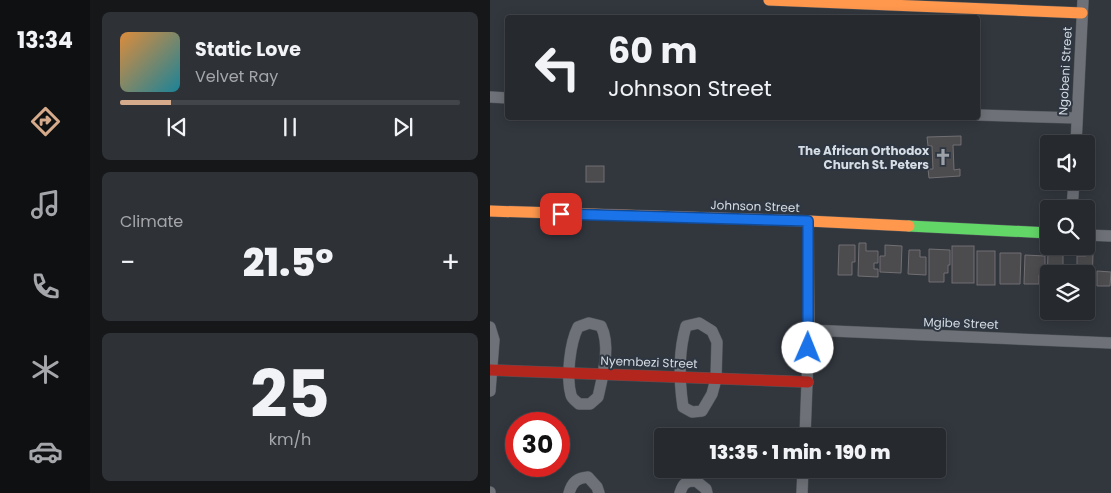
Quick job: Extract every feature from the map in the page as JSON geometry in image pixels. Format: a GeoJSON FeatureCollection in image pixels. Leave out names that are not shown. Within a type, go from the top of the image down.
{"type":"FeatureCollection","features":[{"type":"Feature","properties":{"kind":"street"},"geometry":{"type":"LineString","coordinates":[[769,0],[1082,13]]}},
{"type":"Feature","properties":{"kind":"street","name":"Ngobeni Street"},"geometry":{"type":"LineString","coordinates":[[1076,135],[1083,0]]}},
{"type":"Feature","properties":{"kind":"street"},"geometry":{"type":"LineString","coordinates":[[490,97],[505,98]]}},
{"type":"Feature","properties":{"kind":"street"},"geometry":{"type":"LineString","coordinates":[[980,115],[1077,118]]}},
{"type":"Feature","properties":{"kind":"street","name":"Johnson Street"},"geometry":{"type":"LineString","coordinates":[[490,211],[808,221],[1040,234]]}},
{"type":"Feature","properties":{"kind":"street"},"geometry":{"type":"LineString","coordinates":[[805,428],[809,330],[808,221]]}},
{"type":"Feature","properties":{"kind":"street"},"geometry":{"type":"LineString","coordinates":[[1095,235],[1111,236]]}},
{"type":"Feature","properties":{"kind":"street"},"geometry":{"type":"LineString","coordinates":[[589,323],[601,326],[605,335],[603,374],[598,397],[590,404],[579,404],[572,397],[569,373],[574,335],[578,327],[589,323]]}},
{"type":"Feature","properties":{"kind":"street"},"geometry":{"type":"LineString","coordinates":[[700,324],[712,331],[717,342],[716,379],[712,394],[702,411],[692,412],[682,407],[679,377],[686,326],[700,324]]}},
{"type":"Feature","properties":{"kind":"street"},"geometry":{"type":"LineString","coordinates":[[490,327],[494,340],[490,391]]}},
{"type":"Feature","properties":{"kind":"street","name":"Mgibe Street"},"geometry":{"type":"LineString","coordinates":[[809,330],[1111,343]]}},
{"type":"Feature","properties":{"kind":"street","name":"Nyembezi Street"},"geometry":{"type":"LineString","coordinates":[[491,370],[808,382]]}},
{"type":"Feature","properties":{"kind":"street"},"geometry":{"type":"LineString","coordinates":[[569,493],[571,484],[578,478],[588,477],[598,487],[599,493]]}},
{"type":"Feature","properties":{"kind":"street"},"geometry":{"type":"LineString","coordinates":[[802,493],[803,478]]}},
{"type":"Feature","properties":{"kind":"street"},"geometry":{"type":"LineString","coordinates":[[680,493],[682,485],[686,481],[696,481],[706,489],[707,493]]}},
{"type":"Feature","properties":{"kind":"building","name":"The African Orthodox Church St. Peters"},"geometry":{"type":"Polygon","coordinates":[[[961,136],[961,145],[953,145],[954,170],[960,169],[960,176],[929,178],[928,169],[933,169],[932,146],[928,146],[927,137],[961,136]]]}},
{"type":"Feature","properties":{"kind":"building"},"geometry":{"type":"Polygon","coordinates":[[[586,166],[604,166],[604,182],[586,182],[586,166]]]}},
{"type":"Feature","properties":{"kind":"building"},"geometry":{"type":"Polygon","coordinates":[[[859,243],[866,243],[866,251],[878,251],[878,263],[874,263],[874,269],[878,269],[878,277],[858,276],[859,243]]]}},
{"type":"Feature","properties":{"kind":"building"},"geometry":{"type":"Polygon","coordinates":[[[839,245],[855,245],[855,262],[852,262],[852,275],[838,275],[839,245]]]}},
{"type":"Feature","properties":{"kind":"building"},"geometry":{"type":"Polygon","coordinates":[[[885,245],[902,246],[901,273],[880,272],[880,256],[885,256],[885,245]]]}},
{"type":"Feature","properties":{"kind":"building"},"geometry":{"type":"Polygon","coordinates":[[[952,246],[974,246],[974,283],[952,283],[952,246]]]}},
{"type":"Feature","properties":{"kind":"building"},"geometry":{"type":"Polygon","coordinates":[[[929,249],[950,250],[950,265],[948,265],[948,273],[944,273],[944,282],[929,282],[929,249]]]}},
{"type":"Feature","properties":{"kind":"building"},"geometry":{"type":"Polygon","coordinates":[[[909,250],[920,250],[920,257],[926,257],[926,275],[908,274],[909,250]]]}},
{"type":"Feature","properties":{"kind":"building"},"geometry":{"type":"Polygon","coordinates":[[[977,251],[995,251],[995,285],[977,285],[977,251]]]}},
{"type":"Feature","properties":{"kind":"building"},"geometry":{"type":"Polygon","coordinates":[[[1000,253],[1021,253],[1020,284],[1000,284],[1000,253]]]}},
{"type":"Feature","properties":{"kind":"building"},"geometry":{"type":"Polygon","coordinates":[[[1025,255],[1045,256],[1045,265],[1040,265],[1039,284],[1024,284],[1025,255]]]}},
{"type":"Feature","properties":{"kind":"building"},"geometry":{"type":"Polygon","coordinates":[[[1048,255],[1063,255],[1063,265],[1048,265],[1048,255]]]}},
{"type":"Feature","properties":{"kind":"building"},"geometry":{"type":"Polygon","coordinates":[[[1093,255],[1093,265],[1077,265],[1077,256],[1093,255]]]}},
{"type":"Feature","properties":{"kind":"building"},"geometry":{"type":"Polygon","coordinates":[[[1097,271],[1111,272],[1110,286],[1097,286],[1097,271]]]}},
{"type":"Feature","properties":{"kind":"traffic: fast"},"geometry":{"type":"LineString","coordinates":[[909,226],[1040,233]]}},
{"type":"Feature","properties":{"kind":"traffic: slow"},"geometry":{"type":"LineString","coordinates":[[769,0],[1082,13]]}},
{"type":"Feature","properties":{"kind":"traffic: slow"},"geometry":{"type":"LineString","coordinates":[[490,211],[909,226]]}},
{"type":"Feature","properties":{"kind":"traffic: jam"},"geometry":{"type":"LineString","coordinates":[[490,370],[808,382]]}},
{"type":"Feature","properties":{"kind":"place","name":"The African Orthodox Church St. Peters"},"geometry":{"type":"Point","coordinates":[943,157]}},
{"type":"Feature","properties":{"kind":"route"},"geometry":{"type":"LineString","coordinates":[[561,214],[808,221],[808,348]]}}]}
